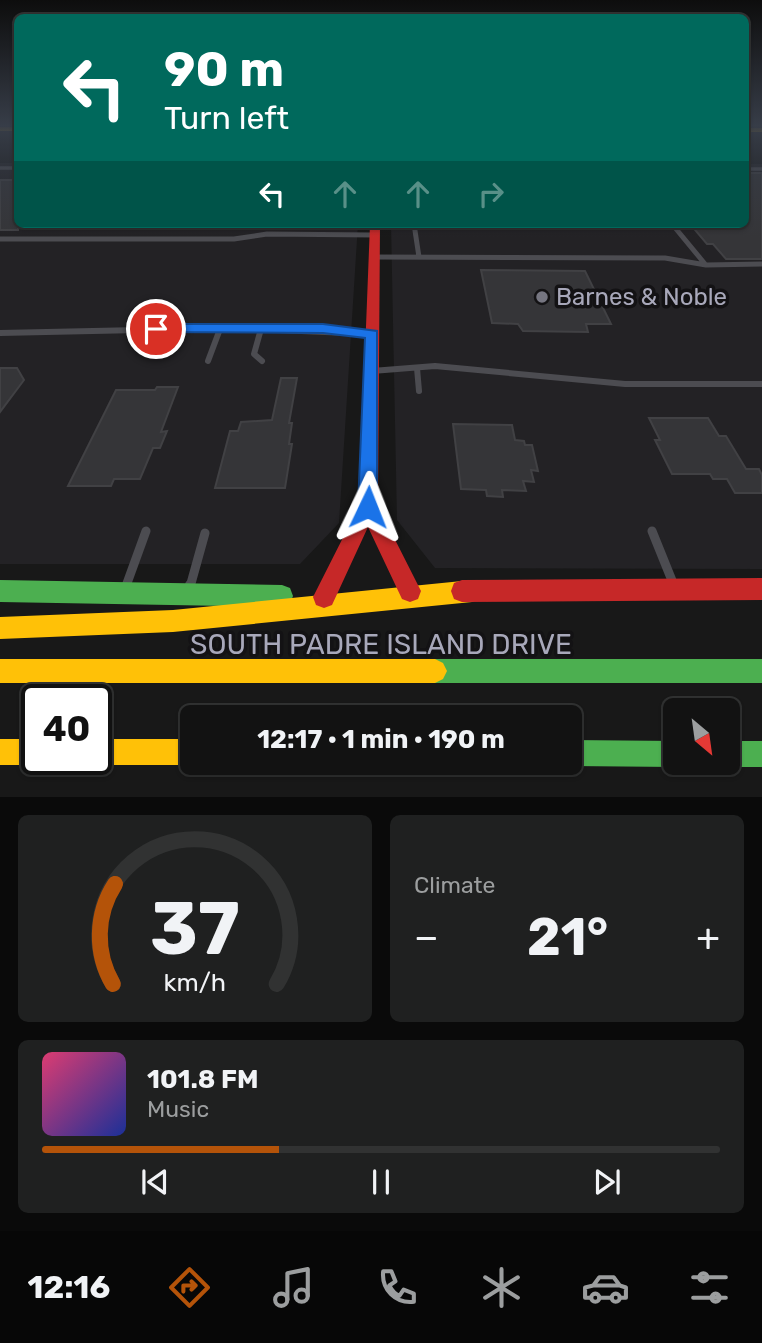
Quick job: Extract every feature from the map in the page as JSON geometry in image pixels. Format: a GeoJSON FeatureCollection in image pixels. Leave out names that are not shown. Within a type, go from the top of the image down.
{"type":"FeatureCollection","features":[{"type":"Feature","properties":{"kind":"main road"},"geometry":{"type":"LineString","coordinates":[[324,597],[368,507],[375,229]]}},
{"type":"Feature","properties":{"kind":"main road"},"geometry":{"type":"LineString","coordinates":[[368,507],[410,591]]}},
{"type":"Feature","properties":{"kind":"main road"},"geometry":{"type":"LineString","coordinates":[[0,591],[324,597],[410,591],[762,589]]}},
{"type":"Feature","properties":{"kind":"main road"},"geometry":{"type":"LineString","coordinates":[[0,628],[173,621],[472,591]]}},
{"type":"Feature","properties":{"kind":"main road","name":"SOUTH PADRE ISLAND DRIVE"},"geometry":{"type":"LineString","coordinates":[[0,671],[762,671]]}},
{"type":"Feature","properties":{"kind":"main road"},"geometry":{"type":"LineString","coordinates":[[0,752],[21,752]]}},
{"type":"Feature","properties":{"kind":"main road"},"geometry":{"type":"LineString","coordinates":[[112,752],[180,752]]}},
{"type":"Feature","properties":{"kind":"main road"},"geometry":{"type":"LineString","coordinates":[[582,753],[663,754]]}},
{"type":"Feature","properties":{"kind":"main road"},"geometry":{"type":"LineString","coordinates":[[740,754],[762,754]]}},
{"type":"Feature","properties":{"kind":"lane"},"geometry":{"type":"LineString","coordinates":[[415,228],[419,257]]}},
{"type":"Feature","properties":{"kind":"lane"},"geometry":{"type":"LineString","coordinates":[[675,228],[706,265]]}},
{"type":"Feature","properties":{"kind":"lane"},"geometry":{"type":"LineString","coordinates":[[0,239],[234,239],[267,234],[375,229]]}},
{"type":"Feature","properties":{"kind":"lane"},"geometry":{"type":"LineString","coordinates":[[374,257],[665,258],[706,265],[762,264]]}},
{"type":"Feature","properties":{"kind":"lane"},"geometry":{"type":"LineString","coordinates":[[0,333],[88,334],[136,329],[323,329],[372,334]]}},
{"type":"Feature","properties":{"kind":"lane"},"geometry":{"type":"LineString","coordinates":[[208,361],[220,329]]}},
{"type":"Feature","properties":{"kind":"lane"},"geometry":{"type":"LineString","coordinates":[[261,329],[254,354],[262,361]]}},
{"type":"Feature","properties":{"kind":"lane"},"geometry":{"type":"LineString","coordinates":[[372,371],[435,366],[625,384],[762,384]]}},
{"type":"Feature","properties":{"kind":"lane"},"geometry":{"type":"LineString","coordinates":[[418,368],[419,391]]}},
{"type":"Feature","properties":{"kind":"lane"},"geometry":{"type":"LineString","coordinates":[[123,593],[146,531]]}},
{"type":"Feature","properties":{"kind":"lane"},"geometry":{"type":"LineString","coordinates":[[652,531],[675,589]]}},
{"type":"Feature","properties":{"kind":"lane"},"geometry":{"type":"LineString","coordinates":[[188,595],[205,533]]}},
{"type":"Feature","properties":{"kind":"shaded area"},"geometry":{"type":"Polygon","coordinates":[[[0,163],[14,163],[14,228],[358,228],[339,523],[300,564],[0,564],[0,163]]]}},
{"type":"Feature","properties":{"kind":"shaded area"},"geometry":{"type":"Polygon","coordinates":[[[749,164],[762,164],[762,569],[435,568],[397,520],[391,228],[749,228],[749,164]]]}},
{"type":"Feature","properties":{"kind":"building"},"geometry":{"type":"Polygon","coordinates":[[[749,173],[762,173],[762,259],[726,259],[713,244],[707,244],[693,228],[749,228],[749,173]]]}},
{"type":"Feature","properties":{"kind":"building"},"geometry":{"type":"Polygon","coordinates":[[[0,180],[14,180],[14,228],[18,230],[0,230],[0,180]]]}},
{"type":"Feature","properties":{"kind":"building","name":"Barnes & Noble"},"geometry":{"type":"Polygon","coordinates":[[[481,270],[585,271],[611,324],[586,324],[588,332],[523,331],[518,324],[492,323],[481,270]]]}},
{"type":"Feature","properties":{"kind":"building"},"geometry":{"type":"Polygon","coordinates":[[[0,368],[17,368],[24,380],[0,412],[0,368]]]}},
{"type":"Feature","properties":{"kind":"building"},"geometry":{"type":"Polygon","coordinates":[[[281,378],[297,378],[289,423],[292,423],[289,444],[292,444],[285,488],[215,488],[230,431],[238,431],[241,422],[272,420],[281,378]]]}},
{"type":"Feature","properties":{"kind":"building"},"geometry":{"type":"Polygon","coordinates":[[[157,387],[178,387],[161,432],[167,431],[160,448],[153,448],[140,479],[114,479],[111,486],[68,486],[116,390],[155,390],[157,387]]]}},
{"type":"Feature","properties":{"kind":"building"},"geometry":{"type":"Polygon","coordinates":[[[649,418],[708,418],[719,436],[726,436],[746,469],[759,469],[762,475],[762,493],[735,493],[727,479],[713,479],[710,474],[672,474],[655,440],[660,440],[649,418]]]}},
{"type":"Feature","properties":{"kind":"building"},"geometry":{"type":"Polygon","coordinates":[[[453,424],[512,425],[515,440],[532,445],[538,471],[531,470],[534,482],[523,481],[526,491],[502,490],[503,497],[487,496],[486,490],[461,489],[453,424]]]}},
{"type":"Feature","properties":{"kind":"traffic: fast"},"geometry":{"type":"LineString","coordinates":[[0,591],[282,596]]}},
{"type":"Feature","properties":{"kind":"traffic: fast"},"geometry":{"type":"LineString","coordinates":[[435,671],[762,671]]}},
{"type":"Feature","properties":{"kind":"traffic: fast"},"geometry":{"type":"LineString","coordinates":[[582,753],[663,754]]}},
{"type":"Feature","properties":{"kind":"traffic: fast"},"geometry":{"type":"LineString","coordinates":[[740,754],[762,754]]}},
{"type":"Feature","properties":{"kind":"traffic: slow"},"geometry":{"type":"LineString","coordinates":[[0,628],[173,621],[472,591]]}},
{"type":"Feature","properties":{"kind":"traffic: slow"},"geometry":{"type":"LineString","coordinates":[[0,671],[435,671]]}},
{"type":"Feature","properties":{"kind":"traffic: slow"},"geometry":{"type":"LineString","coordinates":[[0,752],[21,752]]}},
{"type":"Feature","properties":{"kind":"traffic: slow"},"geometry":{"type":"LineString","coordinates":[[112,752],[180,752]]}},
{"type":"Feature","properties":{"kind":"traffic: jam"},"geometry":{"type":"LineString","coordinates":[[324,597],[368,507],[375,228]]}},
{"type":"Feature","properties":{"kind":"traffic: jam"},"geometry":{"type":"LineString","coordinates":[[368,507],[410,591]]}},
{"type":"Feature","properties":{"kind":"traffic: jam"},"geometry":{"type":"LineString","coordinates":[[462,591],[762,589]]}},
{"type":"Feature","properties":{"kind":"place","name":"Barnes & Noble"},"geometry":{"type":"Point","coordinates":[542,297]}},
{"type":"Feature","properties":{"kind":"route"},"geometry":{"type":"LineString","coordinates":[[156,329],[323,329],[372,334],[368,507]]}}]}
